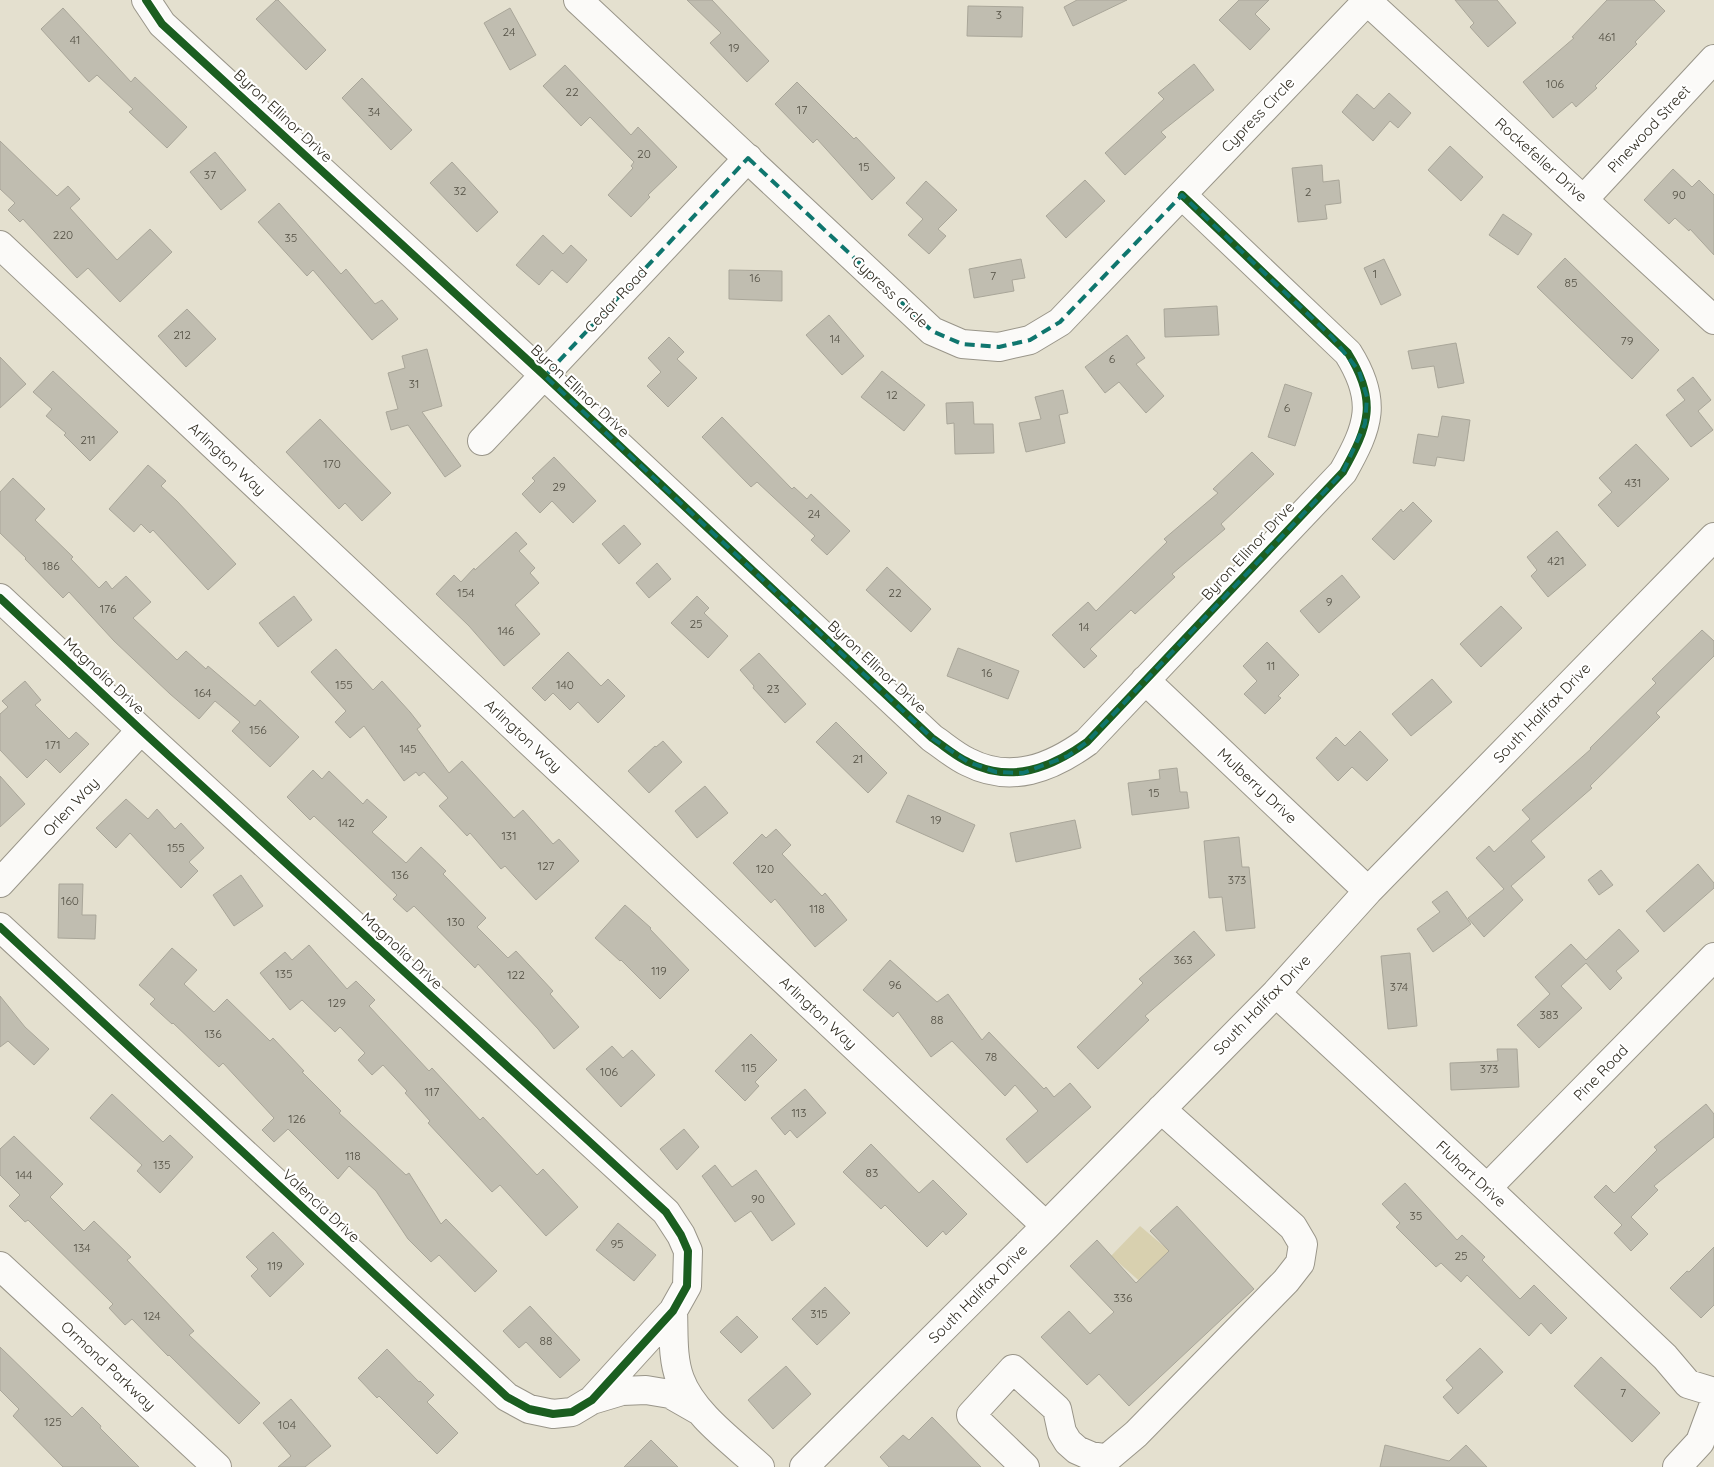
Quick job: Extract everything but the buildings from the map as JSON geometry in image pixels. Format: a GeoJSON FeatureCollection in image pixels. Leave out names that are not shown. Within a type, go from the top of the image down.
{"type":"FeatureCollection","features":[{"type":"Feature","properties":{"kind":"street","name":"Byron Ellinor Drive"},"geometry":{"type":"LineString","coordinates":[[146,0],[162,24],[545,376],[932,738],[968,762],[996,772],[1023,773],[1048,765],[1068,756],[1087,742],[1343,472],[1357,446],[1365,424],[1367,397],[1359,371],[1348,353],[1182,195]]}},
{"type":"Feature","properties":{"kind":"street","name":"Cypress Circle"},"geometry":{"type":"LineString","coordinates":[[578,0],[932,331],[962,344],[999,347],[1030,340],[1060,322],[1367,0]]}},
{"type":"Feature","properties":{"kind":"street","name":"Rockefeller Drive"},"geometry":{"type":"LineString","coordinates":[[1367,0],[1714,320]]}},
{"type":"Feature","properties":{"kind":"street","name":"Pinewood Street"},"geometry":{"type":"LineString","coordinates":[[1584,199],[1714,59]]}},
{"type":"Feature","properties":{"kind":"street","name":"Cedar Road"},"geometry":{"type":"LineString","coordinates":[[482,441],[748,158]]}},
{"type":"Feature","properties":{"kind":"street","name":"Arlington Way"},"geometry":{"type":"LineString","coordinates":[[0,246],[1046,1226]]}},
{"type":"Feature","properties":{"kind":"street","name":"South Halifax Drive"},"geometry":{"type":"LineString","coordinates":[[804,1467],[1276,993],[1368,891],[1714,537]]}},
{"type":"Feature","properties":{"kind":"street","name":"Magnolia Drive"},"geometry":{"type":"LineString","coordinates":[[0,598],[666,1212],[681,1235],[688,1251],[687,1286],[673,1310],[636,1352]]}},
{"type":"Feature","properties":{"kind":"street","name":"Mulberry Drive"},"geometry":{"type":"LineString","coordinates":[[1145,680],[1368,891]]}},
{"type":"Feature","properties":{"kind":"street","name":"Orlen Way"},"geometry":{"type":"LineString","coordinates":[[0,883],[141,730]]}},
{"type":"Feature","properties":{"kind":"street","name":"Valencia Drive"},"geometry":{"type":"LineString","coordinates":[[0,927],[507,1397],[529,1409],[553,1414],[572,1412],[592,1400],[622,1391],[646,1390],[670,1394],[698,1410],[760,1467]]}},
{"type":"Feature","properties":{"kind":"street","name":"Pine Road"},"geometry":{"type":"LineString","coordinates":[[1487,1188],[1714,957]]}},
{"type":"Feature","properties":{"kind":"street","name":"Fluhart Drive"},"geometry":{"type":"LineString","coordinates":[[1276,993],[1487,1188],[1665,1357],[1688,1384],[1714,1392]]}},
{"type":"Feature","properties":{"kind":"street"},"geometry":{"type":"LineString","coordinates":[[1025,1467],[971,1415],[1013,1369],[1057,1410],[1062,1432],[1068,1442],[1077,1450],[1101,1463],[1143,1427],[1286,1282],[1300,1263],[1303,1244],[1293,1227],[1161,1109]]}},
{"type":"Feature","properties":{"kind":"street","name":"Ormond Parkway"},"geometry":{"type":"LineString","coordinates":[[0,1266],[217,1467]]}},
{"type":"Feature","properties":{"kind":"street","name":"Valencia Drive"},"geometry":{"type":"LineString","coordinates":[[673,1310],[674,1350],[680,1379],[698,1410]]}},
{"type":"Feature","properties":{"kind":"street","name":"Valencia Drive"},"geometry":{"type":"LineString","coordinates":[[592,1400],[636,1352]]}},
{"type":"Feature","properties":{"kind":"street","name":"Fluhart Drive"},"geometry":{"type":"LineString","coordinates":[[1665,1357],[1705,1372],[1714,1371]]}},
{"type":"Feature","properties":{"kind":"street"},"geometry":{"type":"LineString","coordinates":[[1677,1467],[1700,1442],[1714,1404]]}},
{"type":"Feature","properties":{"kind":"highlighted area"},"geometry":{"type":"Polygon","coordinates":[[[748,158],[932,331],[962,344],[999,347],[1030,340],[1060,322],[1182,195],[1332,337],[1359,371],[1367,397],[1365,424],[1343,472],[1087,742],[1068,756],[1023,773],[996,772],[968,762],[932,738],[545,376],[748,158]]]}},
{"type":"Feature","properties":{"kind":"shaded area"},"geometry":{"type":"Polygon","coordinates":[[[1140,1226],[1173,1254],[1144,1285],[1111,1256],[1140,1226]]]}},
{"type":"Feature","properties":{"kind":"cycle path"},"geometry":{"type":"LineString","coordinates":[[146,0],[162,24],[545,376],[932,738],[954,754],[984,769],[1000,772],[1030,770],[1045,766],[1087,742],[1343,472],[1364,427],[1366,413],[1364,385],[1348,353],[1182,195]]}},
{"type":"Feature","properties":{"kind":"cycle path"},"geometry":{"type":"LineString","coordinates":[[0,598],[666,1212],[681,1235],[688,1251],[687,1286],[673,1311],[592,1400],[572,1412],[553,1414],[529,1409],[507,1397],[0,927]]}}]}
